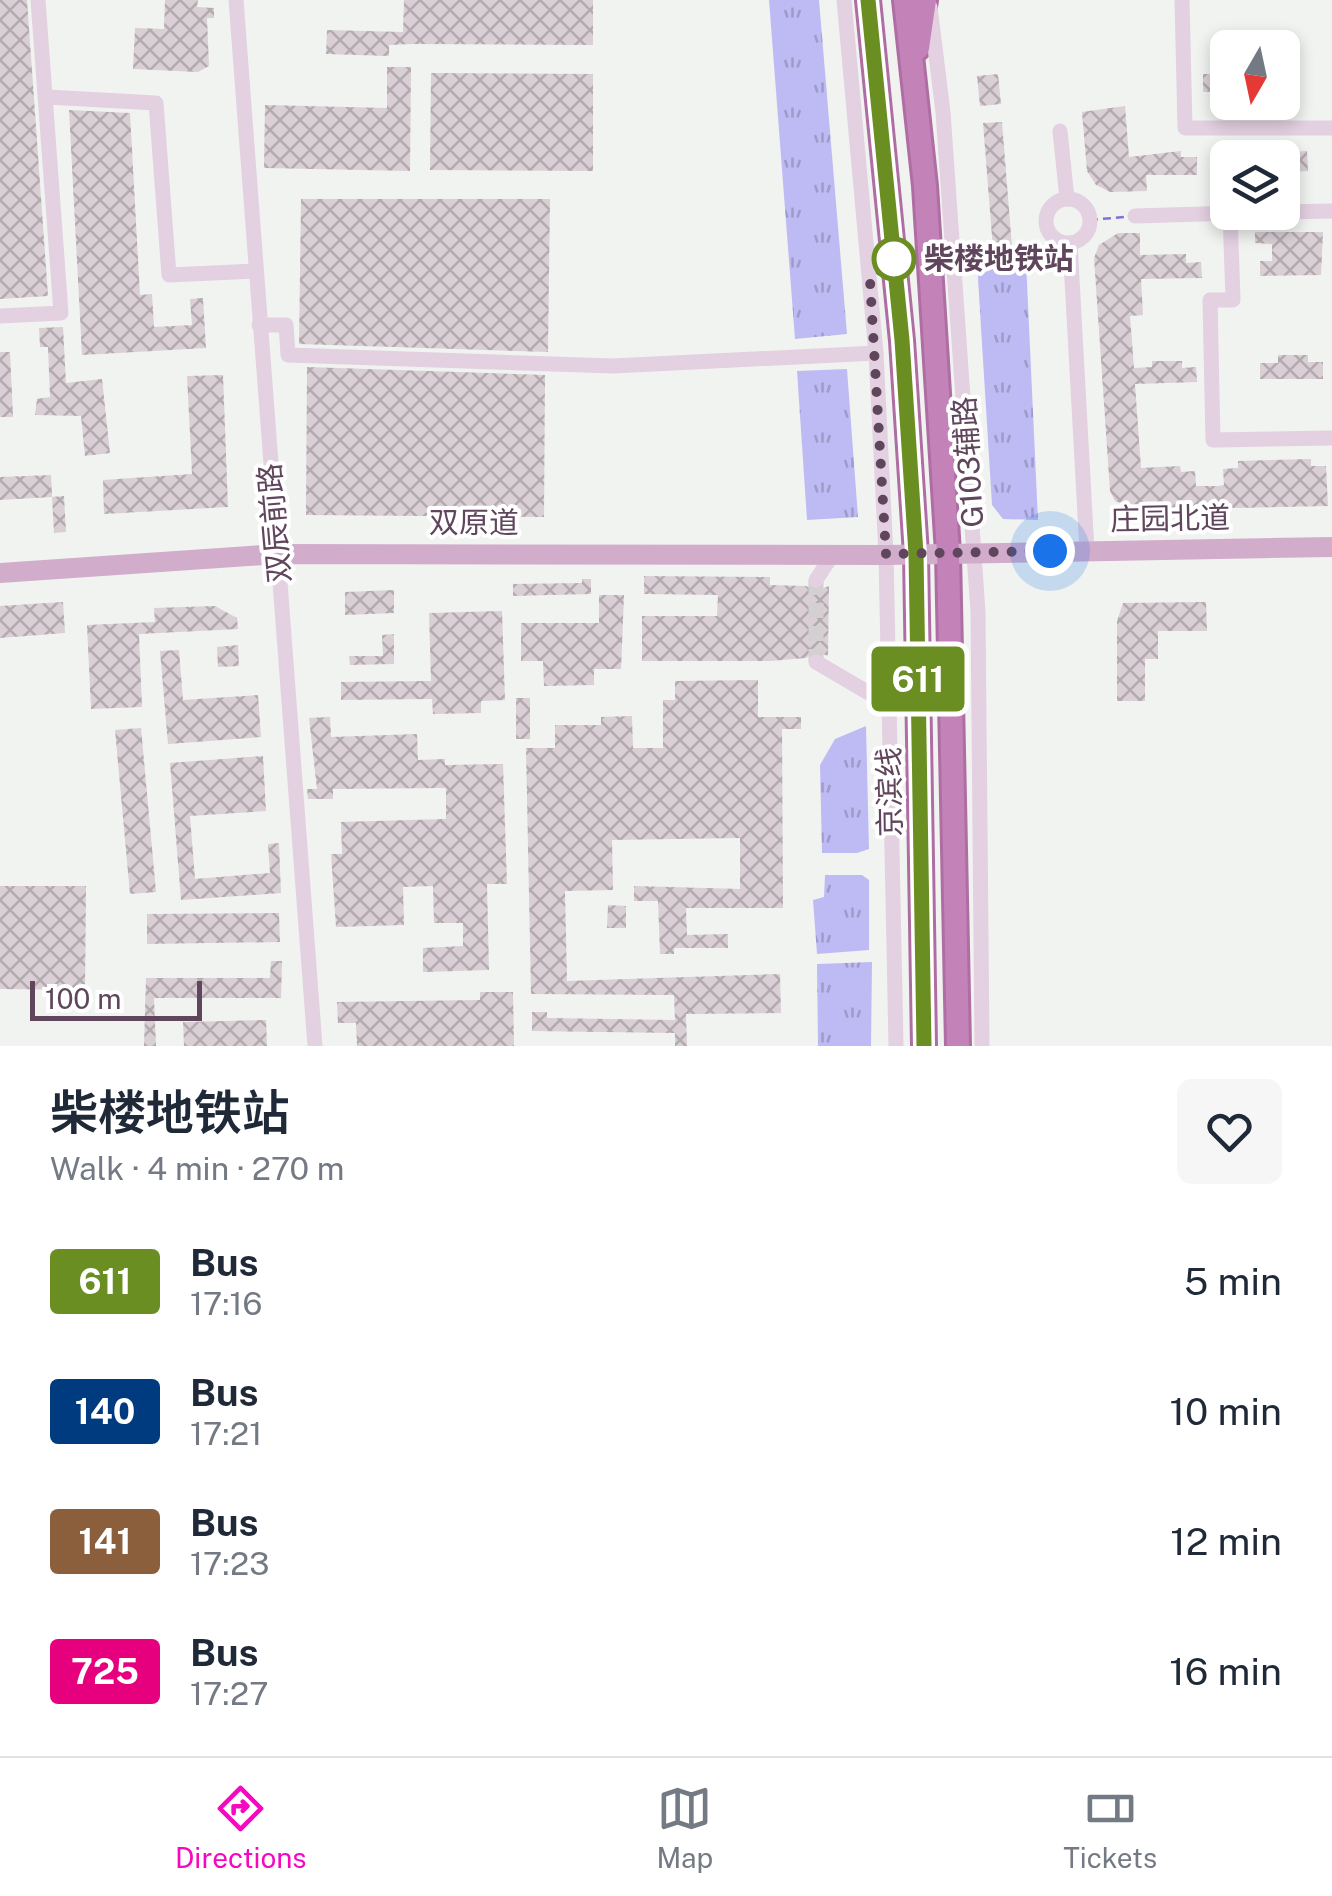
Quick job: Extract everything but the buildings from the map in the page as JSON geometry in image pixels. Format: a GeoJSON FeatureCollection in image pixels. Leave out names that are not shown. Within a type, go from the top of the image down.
{"type":"FeatureCollection","features":[{"type":"Feature","properties":{"kind":"highway","name":"京滨线"},"geometry":{"type":"LineString","coordinates":[[868,0],[902,340],[916,554],[924,1046]]}},
{"type":"Feature","properties":{"kind":"highway","name":"京滨线"},"geometry":{"type":"LineString","coordinates":[[905,0],[925,186],[948,552],[958,1046]]}},
{"type":"Feature","properties":{"kind":"highway"},"geometry":{"type":"LineString","coordinates":[[913,81],[927,0]]}},
{"type":"Feature","properties":{"kind":"main road","name":"庄园北道"},"geometry":{"type":"LineString","coordinates":[[948,552],[1332,546]]}},
{"type":"Feature","properties":{"kind":"main road","name":"双原道"},"geometry":{"type":"LineString","coordinates":[[0,573],[278,554],[948,552]]}},
{"type":"Feature","properties":{"kind":"street"},"geometry":{"type":"LineString","coordinates":[[0,316],[61,313],[38,0]]}},
{"type":"Feature","properties":{"kind":"street","name":"双辰前路"},"geometry":{"type":"LineString","coordinates":[[236,0],[315,1046]]}},
{"type":"Feature","properties":{"kind":"street"},"geometry":{"type":"LineString","coordinates":[[844,0],[876,353],[886,554],[896,1046]]}},
{"type":"Feature","properties":{"kind":"street","name":"G103辅路"},"geometry":{"type":"LineString","coordinates":[[927,0],[943,112],[975,552],[982,1046]]}},
{"type":"Feature","properties":{"kind":"street"},"geometry":{"type":"LineString","coordinates":[[1182,0],[1185,128],[1332,128]]}},
{"type":"Feature","properties":{"kind":"street"},"geometry":{"type":"LineString","coordinates":[[48,97],[156,103],[170,275],[256,272]]}},
{"type":"Feature","properties":{"kind":"street"},"geometry":{"type":"LineString","coordinates":[[1060,132],[1068,199]]}},
{"type":"Feature","properties":{"kind":"street"},"geometry":{"type":"LineString","coordinates":[[1068,199],[1086,207],[1090,220],[1082,238],[1070,242],[1055,238],[1047,218],[1054,205],[1068,199]]}},
{"type":"Feature","properties":{"kind":"street"},"geometry":{"type":"LineString","coordinates":[[1300,212],[1332,211]]}},
{"type":"Feature","properties":{"kind":"street"},"geometry":{"type":"LineString","coordinates":[[1135,216],[1210,214]]}},
{"type":"Feature","properties":{"kind":"street"},"geometry":{"type":"LineString","coordinates":[[1230,230],[1232,300],[1210,300],[1213,440],[1332,438]]}},
{"type":"Feature","properties":{"kind":"street"},"geometry":{"type":"LineString","coordinates":[[1070,242],[1087,550]]}},
{"type":"Feature","properties":{"kind":"street"},"geometry":{"type":"LineString","coordinates":[[260,325],[286,325],[288,356],[613,366],[876,353]]}},
{"type":"Feature","properties":{"kind":"street"},"geometry":{"type":"LineString","coordinates":[[816,580],[833,554]]}},
{"type":"Feature","properties":{"kind":"street"},"geometry":{"type":"LineString","coordinates":[[816,662],[890,706]]}},
{"type":"Feature","properties":{"kind":"path"},"geometry":{"type":"LineString","coordinates":[[1090,220],[1135,216]]}},
{"type":"Feature","properties":{"kind":"green space"},"geometry":{"type":"Polygon","coordinates":[[[769,0],[819,0],[847,334],[795,339],[769,0]]]}},
{"type":"Feature","properties":{"kind":"green space"},"geometry":{"type":"Polygon","coordinates":[[[1026,261],[1038,520],[1003,519],[992,505],[977,263],[1026,261]]]}},
{"type":"Feature","properties":{"kind":"green space"},"geometry":{"type":"Polygon","coordinates":[[[847,369],[858,517],[807,520],[797,371],[847,369]]]}},
{"type":"Feature","properties":{"kind":"green space"},"geometry":{"type":"Polygon","coordinates":[[[866,726],[869,849],[822,853],[820,765],[835,739],[866,726]]]}},
{"type":"Feature","properties":{"kind":"green space"},"geometry":{"type":"Polygon","coordinates":[[[825,875],[862,875],[869,880],[869,950],[817,954],[813,900],[824,897],[825,875]]]}},
{"type":"Feature","properties":{"kind":"green space"},"geometry":{"type":"Polygon","coordinates":[[[872,962],[871,1046],[818,1046],[817,964],[872,962]]]}},
{"type":"Feature","properties":{"kind":"tunnel"},"geometry":{"type":"LineString","coordinates":[[816,580],[816,662]]}},
{"type":"Feature","properties":{"kind":"bus line","name":"611"},"geometry":{"type":"LineString","coordinates":[[868,0],[902,340],[916,554],[924,1046]]}},
{"type":"Feature","properties":{"kind":"place","name":"柴楼地铁站"},"geometry":{"type":"Point","coordinates":[894,259]}},
{"type":"Feature","properties":{"kind":"route"},"geometry":{"type":"LineString","coordinates":[[894,259],[870,280],[886,554],[1050,551]]}}]}
